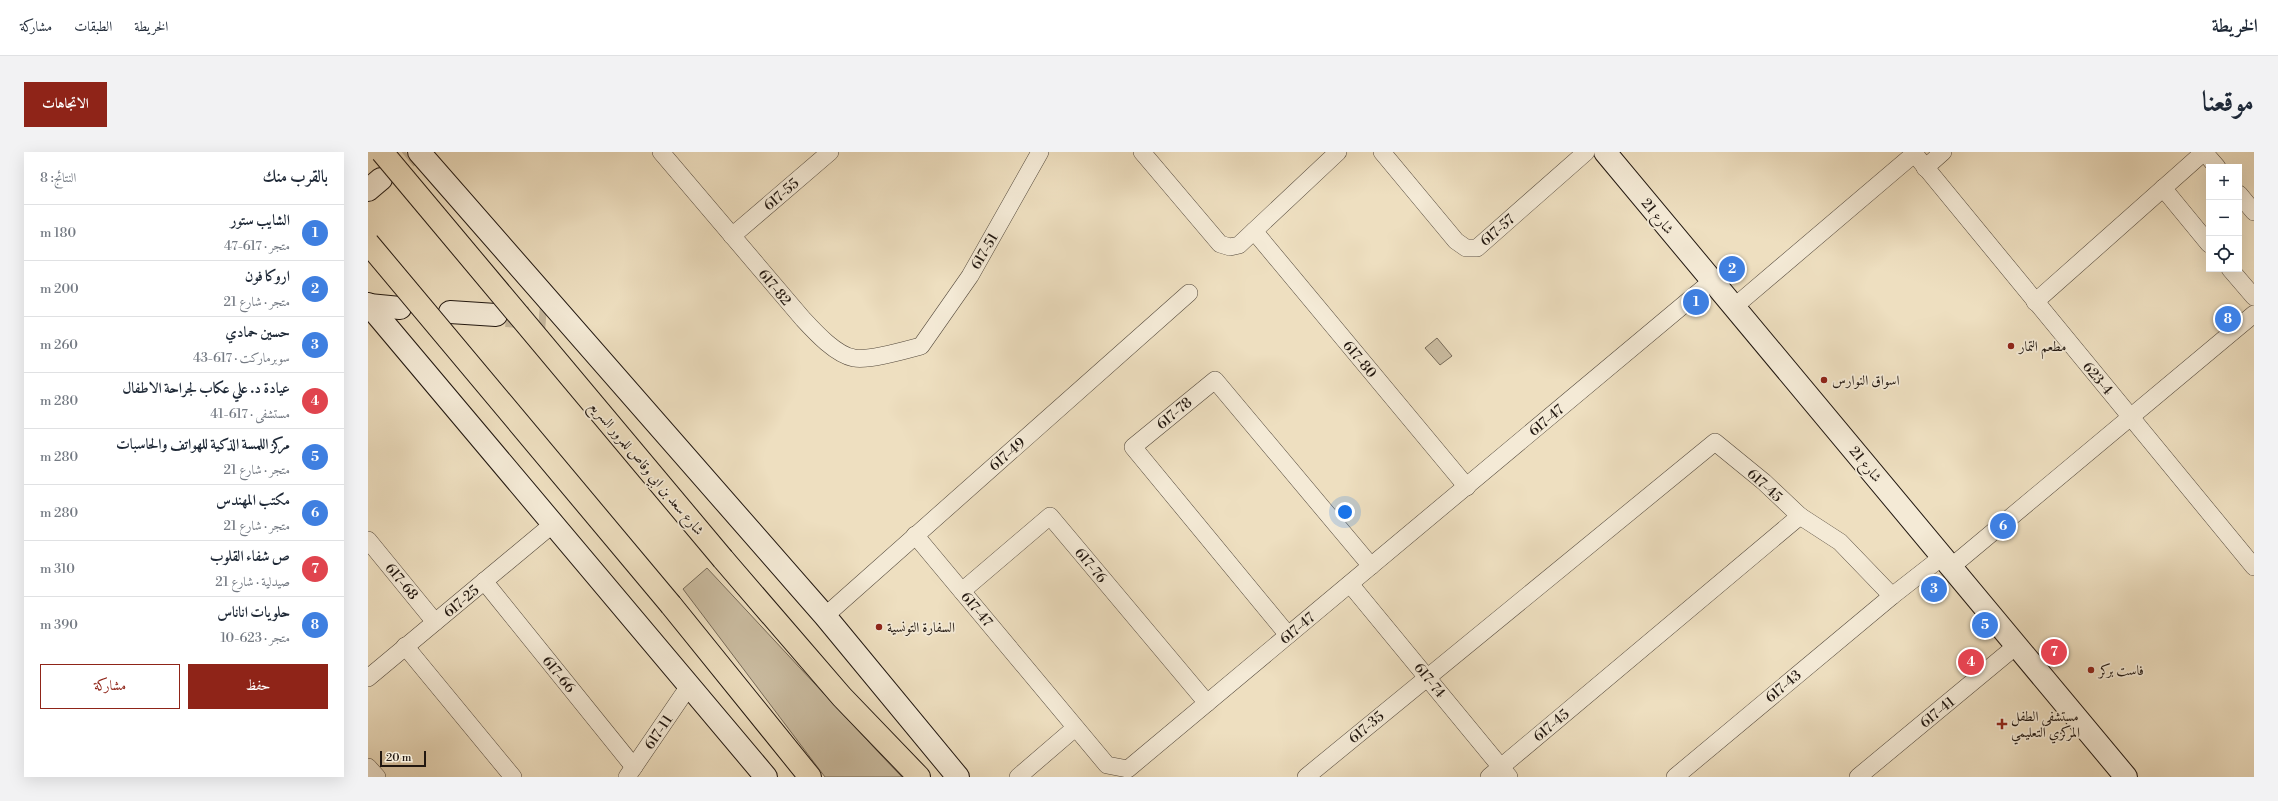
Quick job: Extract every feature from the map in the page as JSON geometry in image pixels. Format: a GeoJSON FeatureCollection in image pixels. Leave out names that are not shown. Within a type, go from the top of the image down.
{"type":"FeatureCollection","features":[{"type":"Feature","properties":{"kind":"highway","name":"شارع سعد بن ابي وقاص للمرور السريع"},"geometry":{"type":"LineString","coordinates":[[382,152],[723,559],[842,697],[919,777]]}},
{"type":"Feature","properties":{"kind":"highway"},"geometry":{"type":"LineString","coordinates":[[368,243],[671,605],[810,777]]}},
{"type":"Feature","properties":{"kind":"street","name":"617-82"},"geometry":{"type":"LineString","coordinates":[[661,152],[803,319],[828,345],[854,358],[886,354],[921,346]]}},
{"type":"Feature","properties":{"kind":"street","name":"617-55"},"geometry":{"type":"LineString","coordinates":[[732,236],[830,152]]}},
{"type":"Feature","properties":{"kind":"street","name":"617-51"},"geometry":{"type":"LineString","coordinates":[[921,346],[970,276],[1040,152]]}},
{"type":"Feature","properties":{"kind":"street"},"geometry":{"type":"LineString","coordinates":[[1142,152],[1220,244],[1230,247],[1239,245],[1254,232],[1338,152]]}},
{"type":"Feature","properties":{"kind":"street","name":"617-57"},"geometry":{"type":"LineString","coordinates":[[1382,152],[1456,242],[1466,248],[1477,248],[1586,152]]}},
{"type":"Feature","properties":{"kind":"street","name":"شارع 21"},"geometry":{"type":"LineString","coordinates":[[1605,152],[2126,777]]}},
{"type":"Feature","properties":{"kind":"street"},"geometry":{"type":"LineString","coordinates":[[1925,168],[1943,152]]}},
{"type":"Feature","properties":{"kind":"street"},"geometry":{"type":"LineString","coordinates":[[2035,302],[2204,152],[2214,164]]}},
{"type":"Feature","properties":{"kind":"street"},"geometry":{"type":"LineString","coordinates":[[414,153],[556,320],[825,616],[958,777]]}},
{"type":"Feature","properties":{"kind":"street"},"geometry":{"type":"LineString","coordinates":[[1734,307],[1913,153]]}},
{"type":"Feature","properties":{"kind":"street","name":"623-4"},"geometry":{"type":"LineString","coordinates":[[1913,153],[2254,567]]}},
{"type":"Feature","properties":{"kind":"street"},"geometry":{"type":"LineString","coordinates":[[2163,188],[2206,240]]}},
{"type":"Feature","properties":{"kind":"street","name":"617-80"},"geometry":{"type":"LineString","coordinates":[[1254,232],[1467,487]]}},
{"type":"Feature","properties":{"kind":"street"},"geometry":{"type":"LineString","coordinates":[[2233,272],[2254,297]]}},
{"type":"Feature","properties":{"kind":"street","name":"617-47"},"geometry":{"type":"LineString","coordinates":[[915,535],[1107,765],[1128,769],[1712,281]]}},
{"type":"Feature","properties":{"kind":"street","name":"617-49"},"geometry":{"type":"LineString","coordinates":[[825,616],[1189,292]]}},
{"type":"Feature","properties":{"kind":"street"},"geometry":{"type":"LineString","coordinates":[[369,305],[400,308]]}},
{"type":"Feature","properties":{"kind":"street"},"geometry":{"type":"LineString","coordinates":[[369,305],[766,777]]}},
{"type":"Feature","properties":{"kind":"street"},"geometry":{"type":"LineString","coordinates":[[450,312],[496,315]]}},
{"type":"Feature","properties":{"kind":"street","name":"617-43"},"geometry":{"type":"LineString","coordinates":[[1674,777],[1892,596],[1947,562],[2130,418],[2254,314]]}},
{"type":"Feature","properties":{"kind":"street","name":"617-78"},"geometry":{"type":"LineString","coordinates":[[1288,635],[1133,447],[1215,380],[1371,566]]}},
{"type":"Feature","properties":{"kind":"street","name":"617-45"},"geometry":{"type":"LineString","coordinates":[[1427,677],[1715,442],[1764,482],[1800,516],[1500,774]]}},
{"type":"Feature","properties":{"kind":"street","name":"617-76"},"geometry":{"type":"LineString","coordinates":[[962,590],[1050,516],[1207,703]]}},
{"type":"Feature","properties":{"kind":"street"},"geometry":{"type":"LineString","coordinates":[[1800,516],[1840,542],[1892,596]]}},
{"type":"Feature","properties":{"kind":"street","name":"617-25"},"geometry":{"type":"LineString","coordinates":[[369,674],[435,622],[553,524]]}},
{"type":"Feature","properties":{"kind":"street","name":"617-68"},"geometry":{"type":"LineString","coordinates":[[368,540],[435,622]]}},
{"type":"Feature","properties":{"kind":"street","name":"617-66"},"geometry":{"type":"LineString","coordinates":[[484,581],[631,772]]}},
{"type":"Feature","properties":{"kind":"street","name":"617-74"},"geometry":{"type":"LineString","coordinates":[[1350,584],[1427,677],[1500,774]]}},
{"type":"Feature","properties":{"kind":"street"},"geometry":{"type":"LineString","coordinates":[[405,646],[513,777]]}},
{"type":"Feature","properties":{"kind":"street","name":"617-41"},"geometry":{"type":"LineString","coordinates":[[1858,777],[2016,646]]}},
{"type":"Feature","properties":{"kind":"street","name":"617-35"},"geometry":{"type":"LineString","coordinates":[[1306,777],[1427,677]]}},
{"type":"Feature","properties":{"kind":"street","name":"617-11"},"geometry":{"type":"LineString","coordinates":[[631,772],[689,686]]}},
{"type":"Feature","properties":{"kind":"street"},"geometry":{"type":"LineString","coordinates":[[1018,777],[1075,728]]}},
{"type":"Feature","properties":{"kind":"street"},"geometry":{"type":"LineString","coordinates":[[368,767],[376,777]]}},
{"type":"Feature","properties":{"kind":"shaded area"},"geometry":{"type":"Polygon","coordinates":[[[1437,338],[1452,356],[1440,365],[1425,348],[1437,338]]]}},
{"type":"Feature","properties":{"kind":"shaded area"},"geometry":{"type":"Polygon","coordinates":[[[707,568],[902,777],[825,777],[683,589],[707,568]]]}},
{"type":"Feature","properties":{"kind":"tunnel"},"geometry":{"type":"LineString","coordinates":[[381,179],[409,156]]}},
{"type":"Feature","properties":{"kind":"tunnel"},"geometry":{"type":"LineString","coordinates":[[506,316],[546,319]]}},
{"type":"Feature","properties":{"kind":"place","name":"اروكا فون"},"geometry":{"type":"Point","coordinates":[1732,269]}},
{"type":"Feature","properties":{"kind":"place","name":"الشايب ستور"},"geometry":{"type":"Point","coordinates":[1696,302]}},
{"type":"Feature","properties":{"kind":"place","name":"حلويات اناناس"},"geometry":{"type":"Point","coordinates":[2228,319]}},
{"type":"Feature","properties":{"kind":"place","name":"مطعم التمار"},"geometry":{"type":"Point","coordinates":[2011,346]}},
{"type":"Feature","properties":{"kind":"place","name":"اسواق النوارس"},"geometry":{"type":"Point","coordinates":[1824,380]}},
{"type":"Feature","properties":{"kind":"place","name":"مكتب المهندس"},"geometry":{"type":"Point","coordinates":[2003,526]}},
{"type":"Feature","properties":{"kind":"place","name":"حسين حمادي"},"geometry":{"type":"Point","coordinates":[1934,589]}},
{"type":"Feature","properties":{"kind":"place","name":"مركز اللمسة الذكية للهواتف والحاسبات"},"geometry":{"type":"Point","coordinates":[1985,625]}},
{"type":"Feature","properties":{"kind":"place","name":"السفارة التونسية"},"geometry":{"type":"Point","coordinates":[879,627]}},
{"type":"Feature","properties":{"kind":"place","name":"ص شفاء القلوب"},"geometry":{"type":"Point","coordinates":[2054,652]}},
{"type":"Feature","properties":{"kind":"place","name":"عيادة د. علي عكاب لجراحة الاطفال"},"geometry":{"type":"Point","coordinates":[1971,662]}},
{"type":"Feature","properties":{"kind":"place","name":"فاست بركر"},"geometry":{"type":"Point","coordinates":[2091,670]}},
{"type":"Feature","properties":{"kind":"place","name":"مستشفى الطفل المركزي التعليمي"},"geometry":{"type":"Point","coordinates":[2002,724]}}]}
